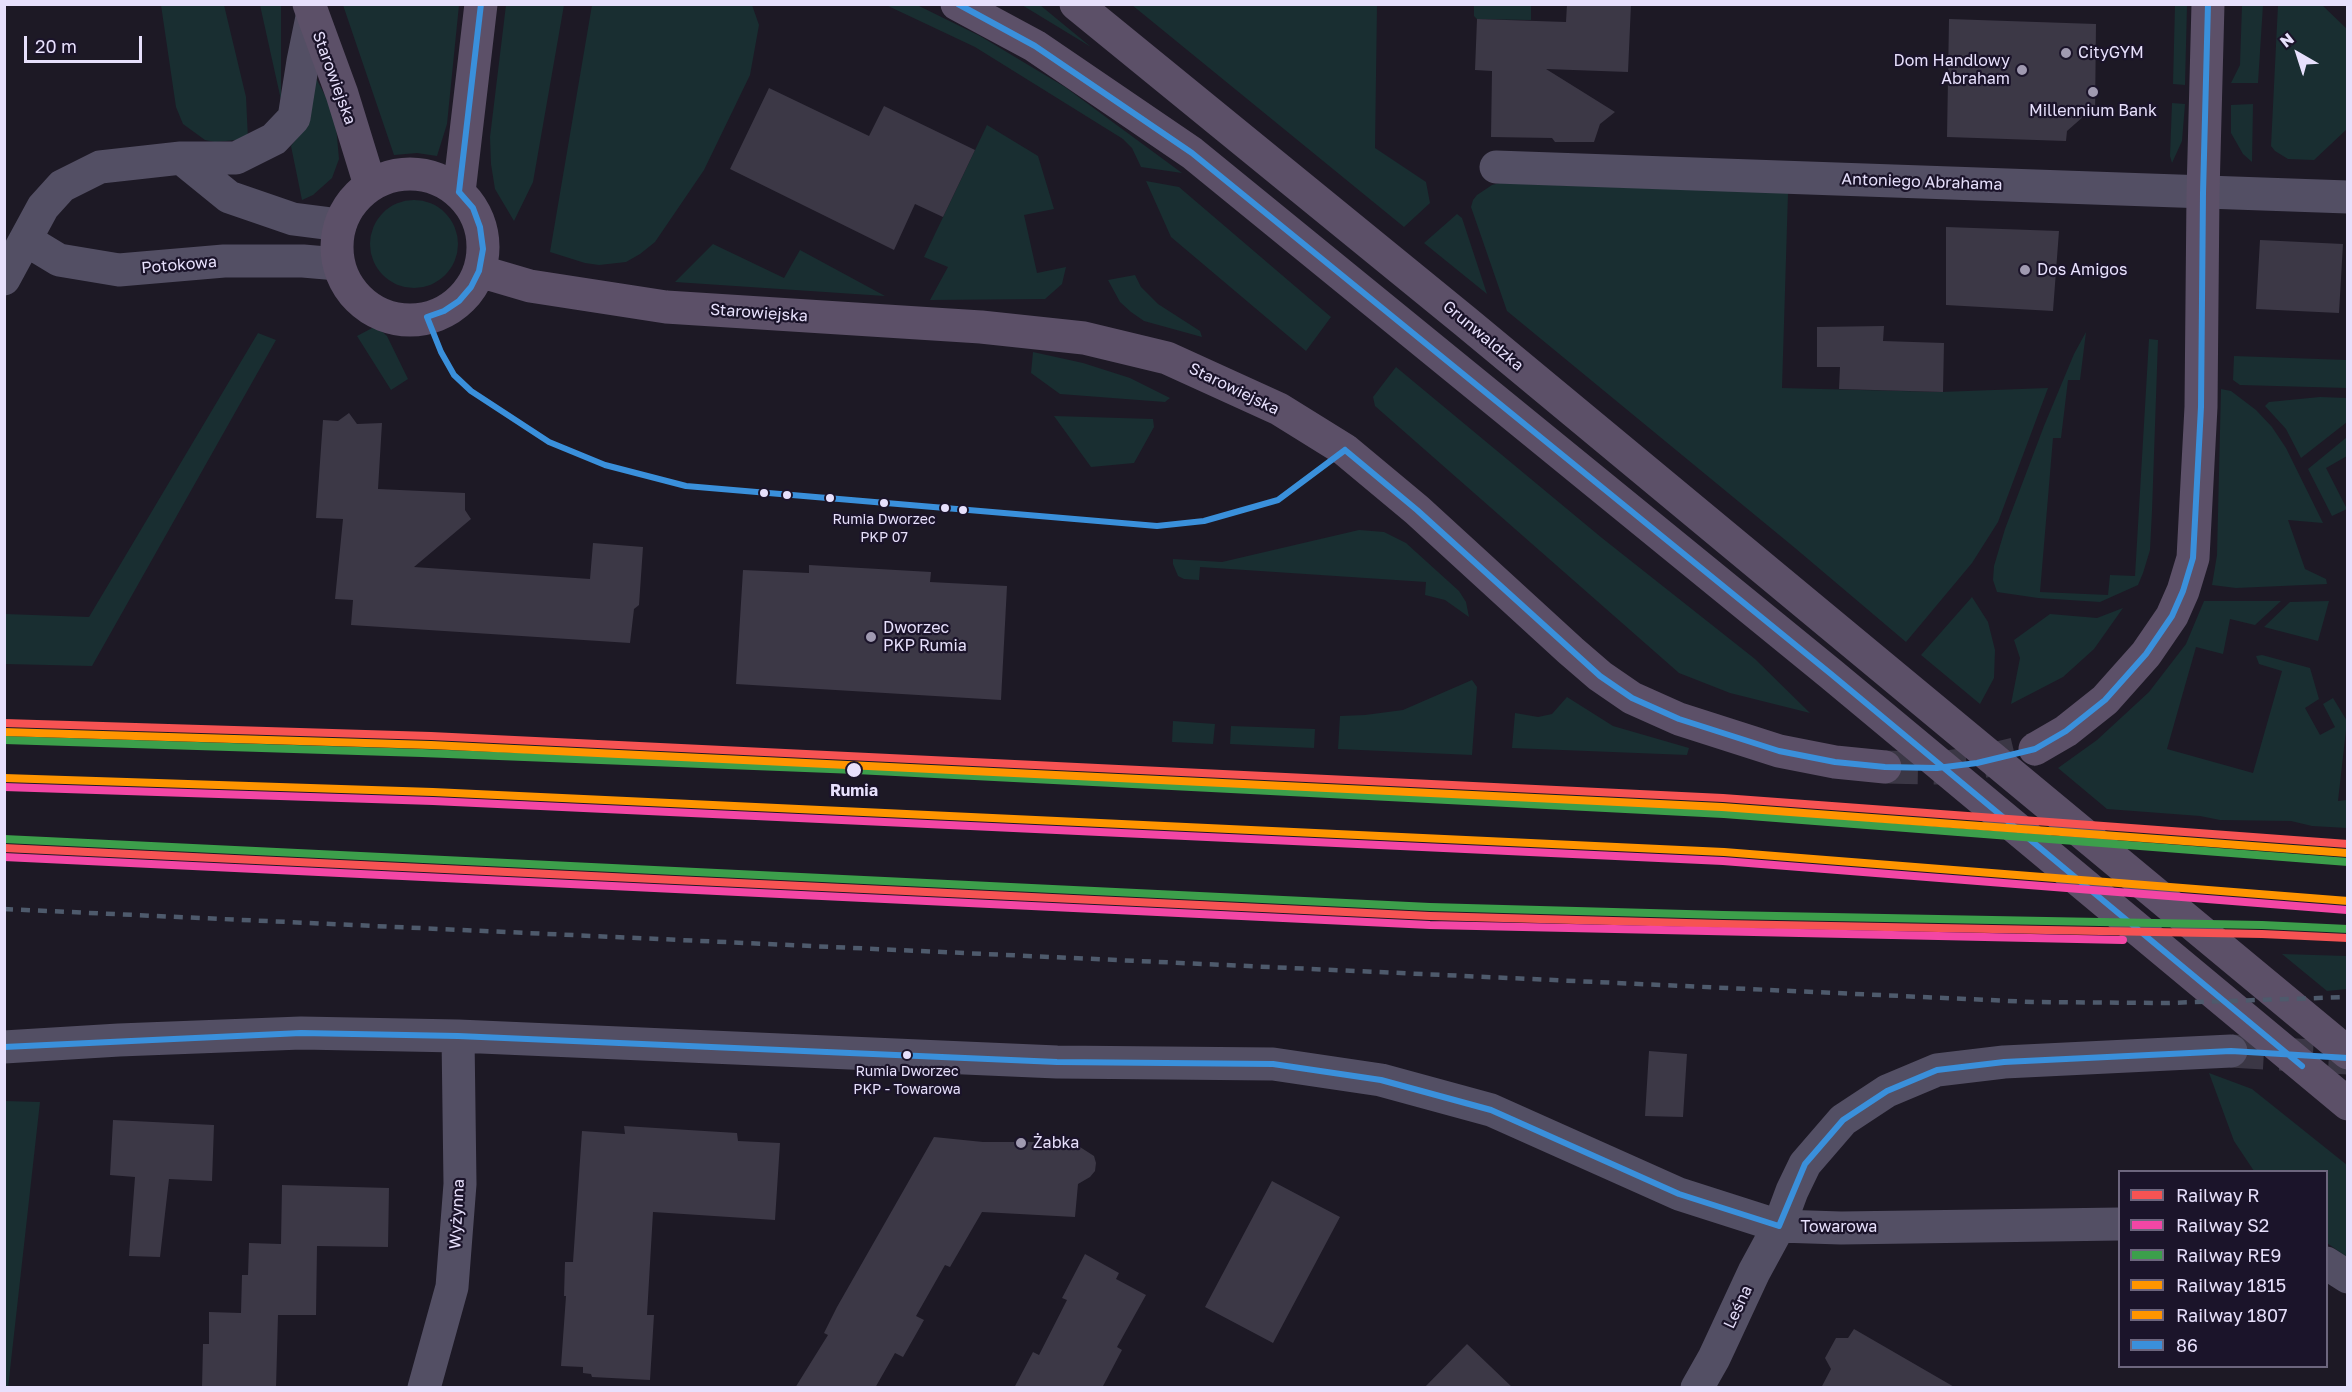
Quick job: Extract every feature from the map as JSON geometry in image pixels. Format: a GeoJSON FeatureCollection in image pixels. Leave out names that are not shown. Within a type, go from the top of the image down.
{"type":"FeatureCollection","features":[{"type":"Feature","properties":{"kind":"main road"},"geometry":{"type":"LineString","coordinates":[[459,192],[481,4]]}},
{"type":"Feature","properties":{"kind":"main road"},"geometry":{"type":"LineString","coordinates":[[957,4],[1035,46],[1192,153],[1831,674],[2344,1100]]}},
{"type":"Feature","properties":{"kind":"main road","name":"Grunwaldzka"},"geometry":{"type":"LineString","coordinates":[[1076,4],[1449,308],[2348,1053]]}},
{"type":"Feature","properties":{"kind":"main road"},"geometry":{"type":"LineString","coordinates":[[2035,749],[2067,731],[2105,700],[2146,654],[2172,616],[2183,591],[2193,558],[2201,407],[2208,4]]}},
{"type":"Feature","properties":{"kind":"main road","name":"Starowiejska"},"geometry":{"type":"LineString","coordinates":[[311,11],[342,94],[370,185]]}},
{"type":"Feature","properties":{"kind":"main road"},"geometry":{"type":"LineString","coordinates":[[416,173],[439,179],[459,192],[472,208],[480,227],[483,249],[479,271],[471,287],[459,301],[444,312],[427,318],[399,319],[367,306],[352,292],[338,264],[336,247],[340,225],[352,201],[370,185],[392,176],[416,173]]}},
{"type":"Feature","properties":{"kind":"main road","name":"Starowiejska"},"geometry":{"type":"LineString","coordinates":[[479,271],[530,286],[666,307],[981,327],[1084,338],[1167,358],[1279,409],[1345,450],[1417,510],[1571,651],[1600,676],[1632,698],[1679,719],[1779,751],[1835,762],[1885,767]]}},
{"type":"Feature","properties":{"kind":"street"},"geometry":{"type":"LineString","coordinates":[[4,279],[43,207],[62,186],[100,167],[181,158],[236,158],[274,139],[294,118],[311,11]]}},
{"type":"Feature","properties":{"kind":"street"},"geometry":{"type":"LineString","coordinates":[[181,158],[230,197],[293,219],[340,225]]}},
{"type":"Feature","properties":{"kind":"street","name":"Antoniego Abrahama"},"geometry":{"type":"LineString","coordinates":[[1497,167],[2348,197]]}},
{"type":"Feature","properties":{"kind":"street","name":"Potokowa"},"geometry":{"type":"LineString","coordinates":[[26,240],[59,260],[119,270],[224,261],[338,264]]}},
{"type":"Feature","properties":{"kind":"street","name":"Towarowa"},"geometry":{"type":"LineString","coordinates":[[4,1047],[301,1033],[458,1036],[1057,1062],[1283,1066],[1381,1080],[1491,1110],[1679,1194],[1779,1226],[1841,1228],[2118,1224]]}},
{"type":"Feature","properties":{"kind":"street","name":"Wyżynna"},"geometry":{"type":"LineString","coordinates":[[424,1388],[452,1287],[460,1184],[458,1036]]}},
{"type":"Feature","properties":{"kind":"street","name":"Leśna"},"geometry":{"type":"LineString","coordinates":[[1697,1388],[1779,1226],[1791,1191],[1805,1164],[1843,1120],[1887,1091],[1937,1070],[2004,1062],[2231,1051]]}},
{"type":"Feature","properties":{"kind":"street"},"geometry":{"type":"LineString","coordinates":[[2328,1264],[2348,1277]]}},
{"type":"Feature","properties":{"kind":"green space"},"geometry":{"type":"Polygon","coordinates":[[[161,5],[224,5],[246,97],[248,139],[215,142],[205,140],[183,124],[176,107],[161,5]]]}},
{"type":"Feature","properties":{"kind":"green space"},"geometry":{"type":"Polygon","coordinates":[[[260,5],[281,5],[281,100],[260,5]]]}},
{"type":"Feature","properties":{"kind":"green space"},"geometry":{"type":"Polygon","coordinates":[[[343,5],[459,5],[447,124],[437,156],[417,153],[394,155],[343,5]]]}},
{"type":"Feature","properties":{"kind":"green space"},"geometry":{"type":"Polygon","coordinates":[[[506,5],[564,5],[533,182],[514,221],[495,189],[490,137],[506,5]]]}},
{"type":"Feature","properties":{"kind":"green space"},"geometry":{"type":"Polygon","coordinates":[[[592,5],[752,5],[759,25],[750,75],[704,170],[655,242],[626,262],[599,265],[550,252],[592,5]]]}},
{"type":"Feature","properties":{"kind":"green space"},"geometry":{"type":"Polygon","coordinates":[[[886,5],[917,5],[980,36],[1065,87],[1182,173],[1141,167],[1132,148],[1123,139],[975,47],[886,5]]]}},
{"type":"Feature","properties":{"kind":"green space"},"geometry":{"type":"Polygon","coordinates":[[[1022,5],[1040,5],[1091,47],[1022,5]]]}},
{"type":"Feature","properties":{"kind":"green space"},"geometry":{"type":"Polygon","coordinates":[[[1132,5],[1377,5],[1375,148],[1426,182],[1430,203],[1404,227],[1132,5]]]}},
{"type":"Feature","properties":{"kind":"green space"},"geometry":{"type":"Polygon","coordinates":[[[1474,5],[1531,5],[1531,20],[1477,19],[1474,16],[1474,5]]]}},
{"type":"Feature","properties":{"kind":"green space"},"geometry":{"type":"Polygon","coordinates":[[[2175,5],[2187,5],[2185,85],[2173,84],[2175,5]]]}},
{"type":"Feature","properties":{"kind":"green space"},"geometry":{"type":"Polygon","coordinates":[[[2242,5],[2263,5],[2258,83],[2231,83],[2240,65],[2242,5]]]}},
{"type":"Feature","properties":{"kind":"green space"},"geometry":{"type":"Polygon","coordinates":[[[2278,5],[2322,5],[2347,29],[2347,129],[2314,160],[2288,159],[2271,146],[2278,5]]]}},
{"type":"Feature","properties":{"kind":"green space"},"geometry":{"type":"Polygon","coordinates":[[[314,80],[317,80],[331,107],[336,126],[339,159],[332,178],[313,195],[302,200],[291,146],[303,130],[314,80]]]}},
{"type":"Feature","properties":{"kind":"green space"},"geometry":{"type":"Polygon","coordinates":[[[2172,103],[2185,104],[2182,141],[2172,163],[2170,156],[2172,103]]]}},
{"type":"Feature","properties":{"kind":"green space"},"geometry":{"type":"Polygon","coordinates":[[[2253,104],[2252,162],[2243,154],[2231,133],[2231,105],[2253,104]]]}},
{"type":"Feature","properties":{"kind":"green space"},"geometry":{"type":"Polygon","coordinates":[[[987,125],[1038,156],[1054,209],[1024,215],[1037,273],[1066,267],[1062,284],[1045,299],[930,300],[948,267],[924,257],[987,125]]]}},
{"type":"Feature","properties":{"kind":"green space"},"geometry":{"type":"Polygon","coordinates":[[[1146,181],[1179,187],[1331,317],[1306,351],[1171,237],[1146,181]]]}},
{"type":"Feature","properties":{"kind":"green space"},"geometry":{"type":"Polygon","coordinates":[[[1500,183],[1788,193],[1782,388],[1940,392],[2048,388],[1998,522],[1972,563],[1906,642],[1507,311],[1471,207],[1477,195],[1492,185],[1500,183]]]}},
{"type":"Feature","properties":{"kind":"green space"},"geometry":{"type":"Polygon","coordinates":[[[414,200],[431,204],[445,213],[454,227],[458,244],[454,261],[445,275],[431,284],[414,288],[397,284],[383,275],[374,261],[370,244],[374,227],[383,213],[397,204],[414,200]]]}},
{"type":"Feature","properties":{"kind":"green space"},"geometry":{"type":"Polygon","coordinates":[[[1457,214],[1462,218],[1487,294],[1424,243],[1457,214]]]}},
{"type":"Feature","properties":{"kind":"green space"},"geometry":{"type":"Polygon","coordinates":[[[713,244],[784,278],[800,250],[885,296],[675,282],[713,244]]]}},
{"type":"Feature","properties":{"kind":"green space"},"geometry":{"type":"Polygon","coordinates":[[[1135,275],[1141,287],[1158,304],[1200,331],[1202,337],[1144,321],[1120,302],[1108,280],[1135,275]]]}},
{"type":"Feature","properties":{"kind":"green space"},"geometry":{"type":"Polygon","coordinates":[[[376,326],[387,336],[408,379],[391,390],[357,336],[376,326]]]}},
{"type":"Feature","properties":{"kind":"green space"},"geometry":{"type":"Polygon","coordinates":[[[2086,332],[2080,380],[2068,380],[2061,438],[2053,438],[2040,592],[2108,595],[2110,575],[2135,576],[2149,339],[2158,340],[2150,550],[2143,573],[2138,585],[2100,602],[2038,598],[1997,592],[1993,580],[1994,566],[2005,529],[2044,426],[2074,354],[2086,332]]]}},
{"type":"Feature","properties":{"kind":"green space"},"geometry":{"type":"Polygon","coordinates":[[[258,333],[276,340],[92,666],[5,664],[5,614],[89,617],[258,333]]]}},
{"type":"Feature","properties":{"kind":"green space"},"geometry":{"type":"Polygon","coordinates":[[[1033,352],[1083,363],[1130,378],[1170,398],[1165,402],[1060,394],[1031,373],[1033,352]]]}},
{"type":"Feature","properties":{"kind":"green space"},"geometry":{"type":"Polygon","coordinates":[[[2234,356],[2347,360],[2347,388],[2240,385],[2233,380],[2234,356]]]}},
{"type":"Feature","properties":{"kind":"green space"},"geometry":{"type":"Polygon","coordinates":[[[1396,367],[1602,538],[1755,659],[1810,713],[1730,693],[1679,673],[1375,406],[1373,397],[1396,367]]]}},
{"type":"Feature","properties":{"kind":"green space"},"geometry":{"type":"Polygon","coordinates":[[[2221,389],[2231,391],[2256,410],[2272,427],[2286,448],[2323,523],[2288,520],[2305,569],[2326,579],[2327,584],[2236,588],[2212,585],[2217,555],[2221,389]]]}},
{"type":"Feature","properties":{"kind":"green space"},"geometry":{"type":"Polygon","coordinates":[[[2320,397],[2347,398],[2347,422],[2301,458],[2286,429],[2265,406],[2269,402],[2320,397]]]}},
{"type":"Feature","properties":{"kind":"green space"},"geometry":{"type":"Polygon","coordinates":[[[1054,416],[1153,419],[1154,427],[1134,463],[1091,467],[1054,416]]]}},
{"type":"Feature","properties":{"kind":"green space"},"geometry":{"type":"Polygon","coordinates":[[[2347,437],[2347,456],[2326,468],[2347,509],[2332,516],[2308,469],[2347,437]]]}},
{"type":"Feature","properties":{"kind":"green space"},"geometry":{"type":"Polygon","coordinates":[[[1359,530],[1384,532],[1406,543],[1459,591],[1466,602],[1469,617],[1445,600],[1425,595],[1426,582],[1200,567],[1199,580],[1184,579],[1178,576],[1173,564],[1173,559],[1222,562],[1359,530]]]}},
{"type":"Feature","properties":{"kind":"green space"},"geometry":{"type":"Polygon","coordinates":[[[1972,597],[1988,622],[1995,650],[1994,678],[1980,704],[1921,655],[1972,597]]]}},
{"type":"Feature","properties":{"kind":"green space"},"geometry":{"type":"Polygon","coordinates":[[[2204,601],[2281,601],[2255,625],[2230,619],[2223,654],[2196,647],[2167,749],[2253,773],[2282,671],[2259,664],[2256,656],[2262,655],[2310,668],[2319,699],[2305,708],[2320,735],[2335,727],[2323,704],[2333,698],[2347,721],[2338,801],[2347,800],[2347,828],[2312,826],[2291,821],[2220,820],[2200,816],[2107,809],[2058,768],[2097,740],[2149,692],[2186,644],[2204,601]]]}},
{"type":"Feature","properties":{"kind":"green space"},"geometry":{"type":"Polygon","coordinates":[[[2329,601],[2318,641],[2264,627],[2290,602],[2329,601]]]}},
{"type":"Feature","properties":{"kind":"green space"},"geometry":{"type":"Polygon","coordinates":[[[2123,608],[2094,649],[2063,677],[2011,704],[2020,658],[2014,640],[2050,614],[2097,618],[2123,608]]]}},
{"type":"Feature","properties":{"kind":"green space"},"geometry":{"type":"Polygon","coordinates":[[[1472,680],[1477,687],[1472,755],[1338,749],[1340,716],[1403,710],[1472,680]]]}},
{"type":"Feature","properties":{"kind":"green space"},"geometry":{"type":"Polygon","coordinates":[[[1567,697],[1613,726],[1689,748],[1687,755],[1512,748],[1515,713],[1538,717],[1552,714],[1567,697]]]}},
{"type":"Feature","properties":{"kind":"green space"},"geometry":{"type":"Polygon","coordinates":[[[1173,721],[1215,724],[1213,744],[1172,742],[1173,721]]]}},
{"type":"Feature","properties":{"kind":"green space"},"geometry":{"type":"Polygon","coordinates":[[[1231,726],[1315,729],[1314,748],[1230,744],[1231,726]]]}},
{"type":"Feature","properties":{"kind":"green space"},"geometry":{"type":"Polygon","coordinates":[[[2282,954],[2347,956],[2347,989],[2327,991],[2282,954]]]}},
{"type":"Feature","properties":{"kind":"green space"},"geometry":{"type":"Polygon","coordinates":[[[2209,1073],[2252,1089],[2347,1165],[2347,1257],[2328,1244],[2328,1170],[2253,1170],[2234,1141],[2209,1073]]]}},
{"type":"Feature","properties":{"kind":"green space"},"geometry":{"type":"Polygon","coordinates":[[[5,1101],[40,1102],[8,1388],[4,1387],[5,1101]]]}},
{"type":"Feature","properties":{"kind":"building"},"geometry":{"type":"Polygon","coordinates":[[[1567,4],[1631,4],[1628,72],[1546,69],[1615,112],[1600,124],[1594,142],[1555,142],[1552,138],[1491,137],[1492,71],[1475,70],[1477,19],[1566,22],[1567,4]]]}},
{"type":"Feature","properties":{"kind":"building","name":"Dom Handlowy Abraham"},"geometry":{"type":"Polygon","coordinates":[[[1949,19],[2096,24],[2095,116],[2084,116],[2067,131],[2066,141],[1947,137],[1949,19]]]}},
{"type":"Feature","properties":{"kind":"building"},"geometry":{"type":"Polygon","coordinates":[[[769,88],[869,136],[884,106],[975,150],[943,217],[915,204],[894,250],[730,169],[769,88]]]}},
{"type":"Feature","properties":{"kind":"building"},"geometry":{"type":"Polygon","coordinates":[[[1946,227],[2059,231],[2053,311],[1946,305],[1946,227]]]}},
{"type":"Feature","properties":{"kind":"building"},"geometry":{"type":"Polygon","coordinates":[[[2260,240],[2343,244],[2339,313],[2256,309],[2260,240]]]}},
{"type":"Feature","properties":{"kind":"building"},"geometry":{"type":"Polygon","coordinates":[[[1884,326],[1883,341],[1944,343],[1943,392],[1839,389],[1840,367],[1817,367],[1817,327],[1884,326]]]}},
{"type":"Feature","properties":{"kind":"building"},"geometry":{"type":"Polygon","coordinates":[[[349,413],[357,424],[382,423],[378,489],[465,493],[465,510],[471,519],[414,567],[590,579],[593,543],[643,547],[639,605],[634,609],[630,643],[351,625],[353,600],[335,599],[343,519],[316,518],[323,420],[338,421],[349,413]]]}},
{"type":"Feature","properties":{"kind":"building","name":"Dworzec PKP Rumia"},"geometry":{"type":"Polygon","coordinates":[[[809,565],[931,572],[930,582],[1007,586],[1001,700],[736,684],[743,570],[809,573],[809,565]]]}},
{"type":"Feature","properties":{"kind":"building"},"geometry":{"type":"Polygon","coordinates":[[[1649,1051],[1687,1054],[1683,1117],[1645,1116],[1649,1051]]]}},
{"type":"Feature","properties":{"kind":"building"},"geometry":{"type":"Polygon","coordinates":[[[113,1120],[214,1125],[212,1181],[169,1179],[160,1257],[129,1256],[135,1177],[110,1175],[113,1120]]]}},
{"type":"Feature","properties":{"kind":"building"},"geometry":{"type":"Polygon","coordinates":[[[624,1126],[737,1133],[738,1141],[780,1143],[775,1220],[653,1212],[647,1315],[654,1315],[650,1380],[592,1377],[591,1374],[583,1373],[583,1367],[561,1366],[566,1296],[564,1296],[565,1262],[573,1262],[582,1131],[625,1134],[624,1126]]]}},
{"type":"Feature","properties":{"kind":"building"},"geometry":{"type":"Polygon","coordinates":[[[934,1137],[983,1142],[1049,1142],[1049,1145],[1080,1147],[1094,1156],[1095,1171],[1078,1184],[1075,1217],[982,1212],[950,1267],[945,1265],[916,1316],[924,1320],[903,1357],[895,1353],[875,1388],[795,1388],[828,1335],[824,1333],[837,1307],[934,1137]]]}},
{"type":"Feature","properties":{"kind":"building"},"geometry":{"type":"Polygon","coordinates":[[[1272,1181],[1340,1217],[1273,1343],[1205,1307],[1272,1181]]]}},
{"type":"Feature","properties":{"kind":"building"},"geometry":{"type":"Polygon","coordinates":[[[282,1185],[389,1188],[388,1247],[317,1246],[316,1315],[278,1315],[276,1388],[202,1388],[203,1344],[209,1344],[209,1312],[241,1313],[242,1275],[248,1275],[249,1243],[281,1244],[282,1185]]]}},
{"type":"Feature","properties":{"kind":"building"},"geometry":{"type":"Polygon","coordinates":[[[1085,1254],[1119,1273],[1116,1279],[1146,1295],[1117,1347],[1122,1350],[1102,1388],[1014,1388],[1033,1352],[1039,1355],[1067,1300],[1062,1298],[1085,1254]]]}},
{"type":"Feature","properties":{"kind":"building"},"geometry":{"type":"Polygon","coordinates":[[[1854,1329],[1956,1388],[1821,1388],[1831,1369],[1825,1358],[1836,1338],[1848,1338],[1854,1329]]]}},
{"type":"Feature","properties":{"kind":"building"},"geometry":{"type":"Polygon","coordinates":[[[1467,1344],[1513,1388],[1424,1388],[1467,1344]]]}},
{"type":"Feature","properties":{"kind":"tunnel"},"geometry":{"type":"LineString","coordinates":[[1885,767],[1937,768],[1977,763],[2035,749]]}},
{"type":"Feature","properties":{"kind":"tunnel"},"geometry":{"type":"LineString","coordinates":[[2231,1051],[2348,1058]]}},
{"type":"Feature","properties":{"kind":"railway"},"geometry":{"type":"LineString","coordinates":[[4,909],[2032,1002],[2168,1003],[2348,997]]}},
{"type":"Feature","properties":{"kind":"rail line","name":"R"},"geometry":{"type":"LineString","coordinates":[[4,723],[431,736],[1723,798],[2348,844]]}},
{"type":"Feature","properties":{"kind":"rail line","name":"1807"},"geometry":{"type":"LineString","coordinates":[[4,732],[431,745],[1722,807],[2347,853]]}},
{"type":"Feature","properties":{"kind":"rail line","name":"RE9"},"geometry":{"type":"LineString","coordinates":[[4,740],[856,770],[1724,814],[2348,862]]}},
{"type":"Feature","properties":{"kind":"rail line","name":"1815"},"geometry":{"type":"LineString","coordinates":[[4,778],[433,792],[1724,852],[2348,901]]}},
{"type":"Feature","properties":{"kind":"rail line","name":"S2"},"geometry":{"type":"LineString","coordinates":[[4,787],[433,801],[1723,861],[2347,910]]}},
{"type":"Feature","properties":{"kind":"rail line","name":"RE9"},"geometry":{"type":"LineString","coordinates":[[4,839],[1430,907],[2262,925],[2348,929]]}},
{"type":"Feature","properties":{"kind":"rail line","name":"R"},"geometry":{"type":"LineString","coordinates":[[4,848],[1430,916],[2262,934],[2348,938]]}},
{"type":"Feature","properties":{"kind":"rail line","name":"S2"},"geometry":{"type":"LineString","coordinates":[[4,857],[1430,925],[2123,940]]}},
{"type":"Feature","properties":{"kind":"transit line","name":"86"},"geometry":{"type":"LineString","coordinates":[[459,192],[481,4]]}},
{"type":"Feature","properties":{"kind":"transit line","name":"86"},"geometry":{"type":"LineString","coordinates":[[958,4],[1035,46],[1192,153],[1831,674],[2302,1066]]}},
{"type":"Feature","properties":{"kind":"transit line","name":"86"},"geometry":{"type":"LineString","coordinates":[[1345,450],[1417,510],[1600,676],[1632,698],[1679,719],[1779,751],[1835,762],[1885,767],[1937,768],[1977,763],[2035,749],[2066,731],[2105,700],[2146,654],[2172,616],[2183,591],[2193,558],[2201,407],[2208,4]]}},
{"type":"Feature","properties":{"kind":"transit line","name":"86"},"geometry":{"type":"LineString","coordinates":[[427,317],[444,311],[459,301],[471,287],[479,271],[483,249],[480,227],[473,208],[459,192]]}},
{"type":"Feature","properties":{"kind":"transit line","name":"86"},"geometry":{"type":"LineString","coordinates":[[427,317],[441,352],[454,375],[471,391],[549,442],[605,465],[686,486],[1157,526],[1204,521],[1278,500],[1345,450]]}},
{"type":"Feature","properties":{"kind":"transit line","name":"86"},"geometry":{"type":"LineString","coordinates":[[4,1047],[301,1033],[458,1036],[1057,1062],[1273,1064],[1381,1080],[1491,1110],[1679,1194],[1779,1226],[1805,1164],[1843,1120],[1887,1091],[1937,1070],[2004,1062],[2231,1051],[2348,1058]]}},
{"type":"Feature","properties":{"kind":"place","name":"CityGYM"},"geometry":{"type":"Point","coordinates":[2066,53]}},
{"type":"Feature","properties":{"kind":"place","name":"Dom Handlowy Abraham"},"geometry":{"type":"Point","coordinates":[2022,70]}},
{"type":"Feature","properties":{"kind":"place","name":"Millennium Bank"},"geometry":{"type":"Point","coordinates":[2093,92]}},
{"type":"Feature","properties":{"kind":"place","name":"Dos Amigos"},"geometry":{"type":"Point","coordinates":[2025,270]}},
{"type":"Feature","properties":{"kind":"place","name":"Rumia Dworzec PKP 07"},"geometry":{"type":"Point","coordinates":[884,503]}},
{"type":"Feature","properties":{"kind":"place","name":"Dworzec PKP Rumia"},"geometry":{"type":"Point","coordinates":[871,637]}},
{"type":"Feature","properties":{"kind":"place","name":"Rumia"},"geometry":{"type":"Point","coordinates":[854,770]}},
{"type":"Feature","properties":{"kind":"place","name":"Rumia Dworzec PKP - Towarowa"},"geometry":{"type":"Point","coordinates":[907,1055]}},
{"type":"Feature","properties":{"kind":"place","name":"Żabka"},"geometry":{"type":"Point","coordinates":[1021,1143]}}]}
